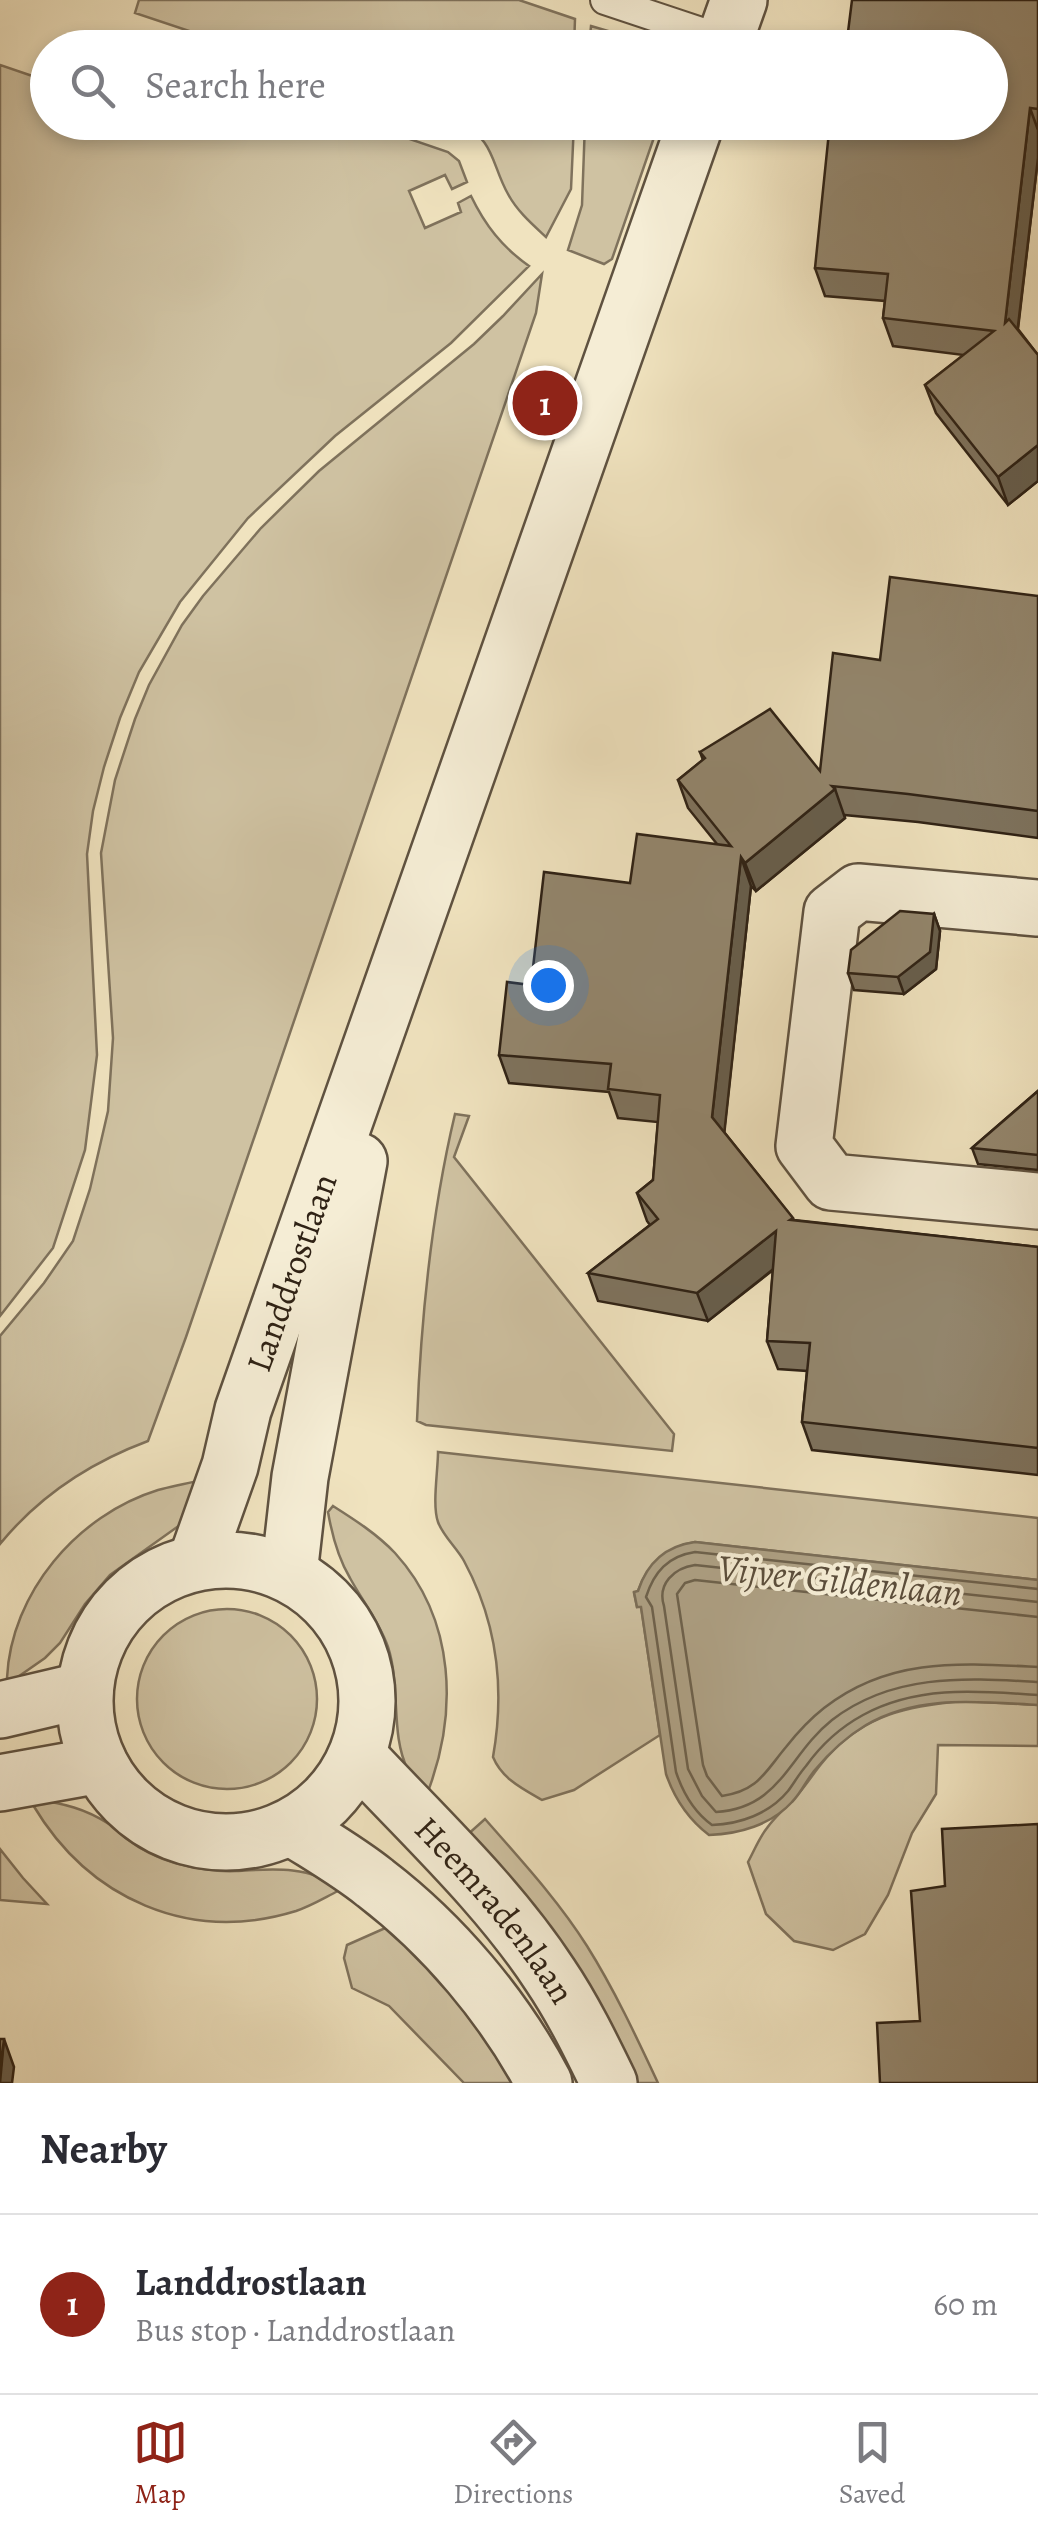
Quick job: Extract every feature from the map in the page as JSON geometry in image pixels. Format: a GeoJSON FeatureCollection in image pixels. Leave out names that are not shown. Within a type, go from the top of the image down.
{"type":"FeatureCollection","features":[{"type":"Feature","properties":{"kind":"street","name":"Landdrostlaan"},"geometry":{"type":"LineString","coordinates":[[196,1562],[230,1466],[249,1391],[690,140]]}},
{"type":"Feature","properties":{"kind":"street"},"geometry":{"type":"LineString","coordinates":[[1038,908],[858,892],[832,912],[804,1146],[831,1182],[1038,1200]]}},
{"type":"Feature","properties":{"kind":"street","name":"Landdrostlaan"},"geometry":{"type":"LineString","coordinates":[[289,1574],[303,1458],[392,986]]}},
{"type":"Feature","properties":{"kind":"street"},"geometry":{"type":"LineString","coordinates":[[244,1560],[289,1574],[324,1598],[355,1645],[365,1672],[368,1714],[357,1755],[330,1797],[291,1827],[256,1839],[219,1842],[183,1835],[150,1820],[121,1795],[100,1765],[88,1729],[85,1690],[92,1655],[108,1622],[132,1595],[162,1574],[196,1562],[244,1560]]}},
{"type":"Feature","properties":{"kind":"street"},"geometry":{"type":"LineString","coordinates":[[0,1710],[85,1690]]}},
{"type":"Feature","properties":{"kind":"street","name":"Heemradenlaan"},"geometry":{"type":"LineString","coordinates":[[357,1755],[506,1916],[548,1971],[609,2083]]}},
{"type":"Feature","properties":{"kind":"street"},"geometry":{"type":"LineString","coordinates":[[0,1783],[100,1765]]}},
{"type":"Feature","properties":{"kind":"street","name":"Heemradenlaan"},"geometry":{"type":"LineString","coordinates":[[291,1827],[374,1882],[438,1939],[503,2018],[544,2083]]}},
{"type":"Feature","properties":{"kind":"lane"},"geometry":{"type":"LineString","coordinates":[[605,0],[728,29]]}},
{"type":"Feature","properties":{"kind":"shaded area"},"geometry":{"type":"Polygon","coordinates":[[[139,0],[519,0],[575,19],[575,30],[186,30],[135,13],[139,0]]]}},
{"type":"Feature","properties":{"kind":"shaded area"},"geometry":{"type":"Polygon","coordinates":[[[0,65],[30,75],[30,140],[413,140],[448,152],[459,161],[467,182],[452,189],[445,175],[409,191],[425,228],[461,212],[458,203],[471,196],[495,235],[529,266],[451,343],[335,436],[248,518],[180,602],[139,672],[104,767],[87,854],[97,1055],[85,1150],[53,1248],[0,1316],[0,65]]]}},
{"type":"Feature","properties":{"kind":"shaded area"},"geometry":{"type":"Polygon","coordinates":[[[482,140],[573,140],[571,189],[546,237],[512,200],[482,140]]]}},
{"type":"Feature","properties":{"kind":"shaded area"},"geometry":{"type":"Polygon","coordinates":[[[584,140],[653,140],[612,259],[604,264],[568,250],[582,205],[584,140]]]}},
{"type":"Feature","properties":{"kind":"shaded area"},"geometry":{"type":"Polygon","coordinates":[[[542,274],[536,313],[148,1441],[67,1482],[32,1510],[0,1544],[0,1336],[73,1241],[108,1111],[113,1038],[101,853],[115,780],[149,685],[182,625],[261,528],[319,471],[474,344],[542,274]]]}},
{"type":"Feature","properties":{"kind":"shaded area"},"geometry":{"type":"Polygon","coordinates":[[[455,1114],[469,1116],[454,1157],[674,1434],[672,1451],[417,1421],[428,1266],[455,1114]]]}},
{"type":"Feature","properties":{"kind":"shaded area"},"geometry":{"type":"Polygon","coordinates":[[[438,1452],[1038,1518],[1038,1580],[695,1542],[676,1548],[652,1566],[634,1593],[637,1607],[641,1606],[660,1735],[574,1790],[542,1800],[507,1777],[493,1757],[498,1681],[491,1632],[464,1561],[438,1522],[438,1452]]]}},
{"type":"Feature","properties":{"kind":"shaded area"},"geometry":{"type":"Polygon","coordinates":[[[203,1480],[180,1525],[110,1575],[45,1658],[12,1681],[7,1678],[21,1616],[35,1588],[76,1538],[128,1502],[158,1490],[203,1480]]]}},
{"type":"Feature","properties":{"kind":"shaded area"},"geometry":{"type":"Polygon","coordinates":[[[333,1506],[395,1553],[415,1579],[440,1638],[447,1700],[444,1732],[427,1794],[412,1776],[403,1756],[388,1647],[339,1554],[328,1512],[333,1506]]]}},
{"type":"Feature","properties":{"kind":"shaded area"},"geometry":{"type":"Polygon","coordinates":[[[227,1609],[262,1616],[291,1635],[310,1664],[317,1699],[310,1734],[291,1763],[262,1782],[227,1789],[192,1782],[163,1763],[144,1734],[137,1699],[144,1664],[163,1635],[192,1616],[227,1609]]]}},
{"type":"Feature","properties":{"kind":"shaded area"},"geometry":{"type":"Polygon","coordinates":[[[962,1701],[1038,1705],[1038,1746],[938,1745],[936,1794],[912,1833],[888,1895],[865,1934],[833,1950],[794,1941],[766,1914],[748,1862],[764,1832],[828,1756],[858,1730],[906,1710],[962,1701]]]}},
{"type":"Feature","properties":{"kind":"shaded area"},"geometry":{"type":"Polygon","coordinates":[[[36,1800],[92,1814],[143,1850],[175,1863],[221,1871],[303,1872],[339,1888],[302,1909],[256,1920],[218,1922],[181,1917],[145,1906],[113,1889],[83,1866],[56,1838],[33,1805],[36,1800]]]}},
{"type":"Feature","properties":{"kind":"shaded area"},"geometry":{"type":"Polygon","coordinates":[[[485,1819],[576,1929],[616,1996],[658,2083],[630,2083],[466,1836],[485,1819]]]}},
{"type":"Feature","properties":{"kind":"shaded area"},"geometry":{"type":"Polygon","coordinates":[[[0,1849],[23,1878],[47,1904],[0,1900],[0,1849]]]}},
{"type":"Feature","properties":{"kind":"shaded area"},"geometry":{"type":"Polygon","coordinates":[[[392,1925],[422,1955],[518,2083],[464,2083],[389,2006],[352,1988],[344,1958],[347,1945],[392,1925]]]}},
{"type":"Feature","properties":{"kind":"water","name":"Vijver Gildenlaan"},"geometry":{"type":"Polygon","coordinates":[[[695,1542],[1038,1580],[1038,1705],[950,1702],[886,1715],[838,1746],[774,1817],[743,1830],[709,1835],[683,1808],[666,1774],[641,1607],[637,1607],[634,1592],[646,1572],[666,1552],[695,1542]]]}},
{"type":"Feature","properties":{"kind":"building"},"geometry":{"type":"Polygon","coordinates":[[[852,0],[1038,0],[1038,109],[1030,108],[1005,323],[1009,319],[1038,355],[1038,445],[998,477],[925,385],[994,331],[883,318],[888,274],[815,268],[828,140],[1008,140],[1008,30],[848,30],[852,0]]]}},
{"type":"Feature","properties":{"kind":"building"},"geometry":{"type":"Polygon","coordinates":[[[890,577],[1038,596],[1038,811],[832,786],[835,789],[745,863],[741,857],[712,1117],[793,1218],[790,1220],[1038,1247],[1038,1448],[802,1422],[810,1343],[767,1341],[776,1231],[697,1293],[588,1273],[658,1219],[637,1193],[653,1180],[660,1095],[608,1089],[611,1064],[499,1055],[507,982],[531,985],[544,872],[630,883],[637,834],[731,846],[678,780],[705,758],[700,752],[770,709],[820,771],[833,653],[880,660],[890,577]]]}},
{"type":"Feature","properties":{"kind":"building"},"geometry":{"type":"Polygon","coordinates":[[[900,911],[934,914],[930,952],[898,977],[848,973],[851,950],[900,911]]]}},
{"type":"Feature","properties":{"kind":"building"},"geometry":{"type":"Polygon","coordinates":[[[1038,1091],[1038,1155],[972,1148],[1038,1091]]]}},
{"type":"Feature","properties":{"kind":"building"},"geometry":{"type":"Polygon","coordinates":[[[1038,1824],[1038,2083],[880,2083],[877,2023],[920,2021],[911,1891],[945,1886],[942,1829],[1038,1824]]]}},
{"type":"Feature","properties":{"kind":"building"},"geometry":{"type":"Polygon","coordinates":[[[0,2039],[4,2039],[0,2073],[0,2039]]]}},
{"type":"Feature","properties":{"kind":"place","name":"Landdrostlaan"},"geometry":{"type":"Point","coordinates":[545,403]}}]}
